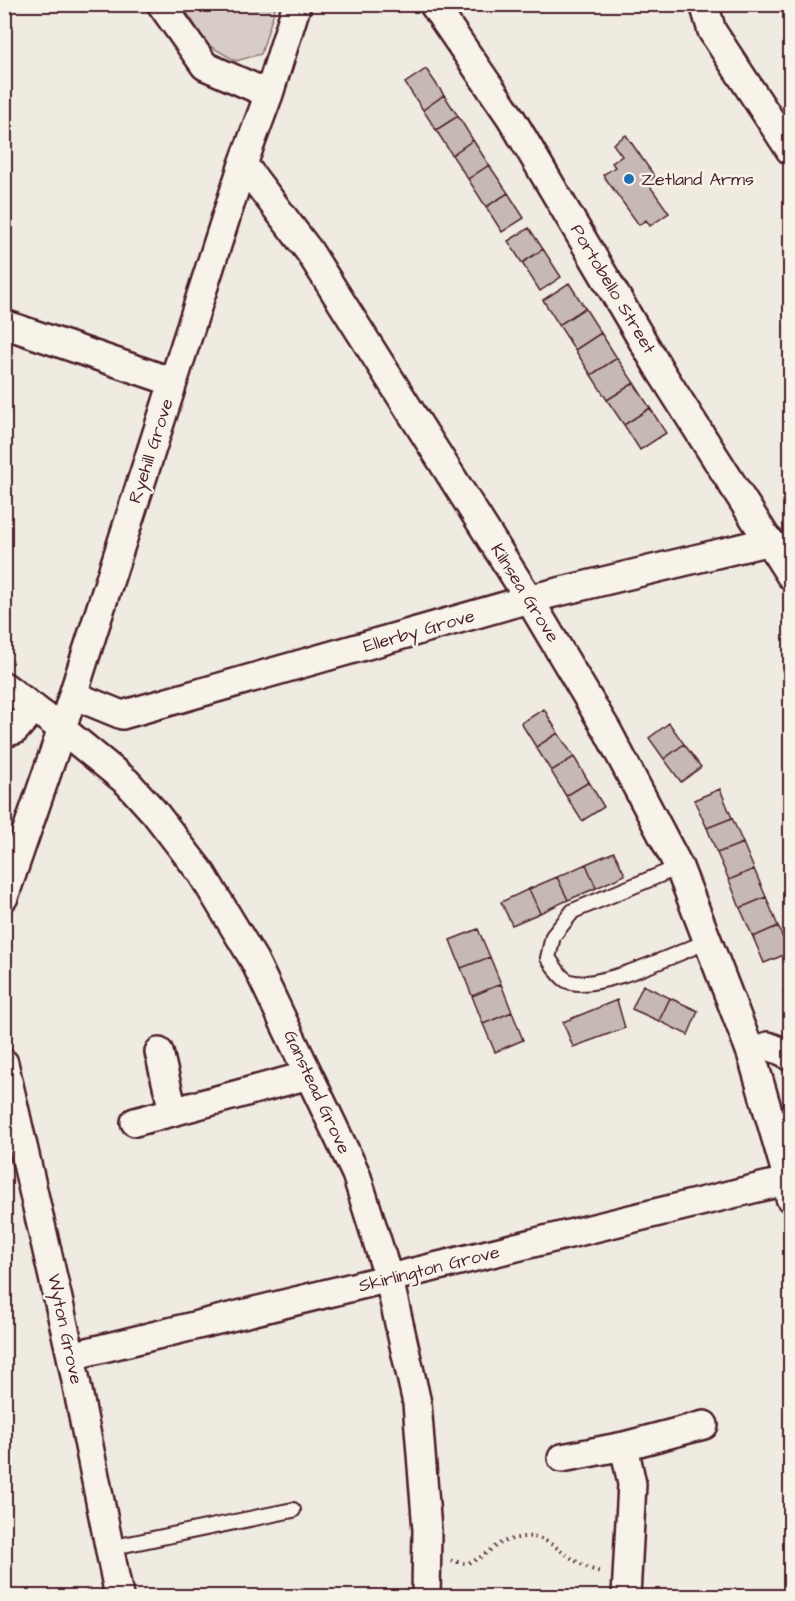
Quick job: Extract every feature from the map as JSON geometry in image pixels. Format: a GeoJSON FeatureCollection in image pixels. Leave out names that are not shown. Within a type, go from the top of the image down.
{"type":"FeatureCollection","features":[{"type":"Feature","properties":{"kind":"street"},"geometry":{"type":"LineString","coordinates":[[161,4],[205,66],[269,94]]}},
{"type":"Feature","properties":{"kind":"street","name":"Ryehill Grove"},"geometry":{"type":"LineString","coordinates":[[4,897],[62,729],[243,164],[269,94],[297,4]]}},
{"type":"Feature","properties":{"kind":"street","name":"Portobello Street"},"geometry":{"type":"LineString","coordinates":[[433,4],[511,118],[661,372],[790,575]]}},
{"type":"Feature","properties":{"kind":"street"},"geometry":{"type":"LineString","coordinates":[[704,4],[712,31],[790,150]]}},
{"type":"Feature","properties":{"kind":"street","name":"Kilnsea Grove"},"geometry":{"type":"LineString","coordinates":[[243,164],[309,251],[529,599],[609,732],[679,867],[751,1053],[790,1186]]}},
{"type":"Feature","properties":{"kind":"street"},"geometry":{"type":"LineString","coordinates":[[4,324],[173,382]]}},
{"type":"Feature","properties":{"kind":"street","name":"Ellerby Grove"},"geometry":{"type":"LineString","coordinates":[[73,694],[122,715],[529,599],[770,541]]}},
{"type":"Feature","properties":{"kind":"street","name":"Ganstead Grove"},"geometry":{"type":"LineString","coordinates":[[4,686],[127,782],[155,813],[202,874],[254,960],[356,1174],[389,1279],[417,1403],[427,1530],[426,1596]]}},
{"type":"Feature","properties":{"kind":"street"},"geometry":{"type":"LineString","coordinates":[[4,733],[15,730],[34,708]]}},
{"type":"Feature","properties":{"kind":"street"},"geometry":{"type":"LineString","coordinates":[[751,1053],[768,1046],[790,1057]]}},
{"type":"Feature","properties":{"kind":"street"},"geometry":{"type":"LineString","coordinates":[[159,1052],[173,1112]]}},
{"type":"Feature","properties":{"kind":"street","name":"Wyton Grove"},"geometry":{"type":"LineString","coordinates":[[4,1063],[71,1356],[119,1596]]}},
{"type":"Feature","properties":{"kind":"street"},"geometry":{"type":"LineString","coordinates":[[135,1122],[309,1075]]}},
{"type":"Feature","properties":{"kind":"street","name":"Skirlington Grove"},"geometry":{"type":"LineString","coordinates":[[71,1356],[790,1186]]}},
{"type":"Feature","properties":{"kind":"street"},"geometry":{"type":"LineString","coordinates":[[562,1458],[624,1446],[704,1425]]}},
{"type":"Feature","properties":{"kind":"street"},"geometry":{"type":"LineString","coordinates":[[624,1446],[632,1484],[627,1584]]}},
{"type":"Feature","properties":{"kind":"lane"},"geometry":{"type":"LineString","coordinates":[[679,867],[573,911],[553,936],[548,958],[565,980],[583,984],[606,981],[708,941]]}},
{"type":"Feature","properties":{"kind":"lane"},"geometry":{"type":"LineString","coordinates":[[110,1548],[293,1510]]}},
{"type":"Feature","properties":{"kind":"path"},"geometry":{"type":"LineString","coordinates":[[426,1559],[465,1563],[491,1552],[501,1543],[533,1537],[543,1540],[582,1566],[612,1574],[627,1584]]}},
{"type":"Feature","properties":{"kind":"shaded area"},"geometry":{"type":"Polygon","coordinates":[[[182,5],[276,5],[261,54],[236,61],[208,45],[182,5]]]}},
{"type":"Feature","properties":{"kind":"building"},"geometry":{"type":"Polygon","coordinates":[[[426,69],[444,95],[423,110],[405,83],[426,69]]]}},
{"type":"Feature","properties":{"kind":"building"},"geometry":{"type":"Polygon","coordinates":[[[444,95],[458,116],[436,130],[423,110],[444,95]]]}},
{"type":"Feature","properties":{"kind":"building"},"geometry":{"type":"Polygon","coordinates":[[[458,116],[473,140],[452,155],[436,130],[458,116]]]}},
{"type":"Feature","properties":{"kind":"building","name":"Zetland Arms"},"geometry":{"type":"Polygon","coordinates":[[[626,135],[655,177],[647,182],[669,213],[650,226],[646,220],[639,225],[603,175],[615,167],[612,163],[622,156],[613,144],[626,135]]]}},
{"type":"Feature","properties":{"kind":"building"},"geometry":{"type":"Polygon","coordinates":[[[473,140],[489,165],[468,179],[452,155],[473,140]]]}},
{"type":"Feature","properties":{"kind":"building"},"geometry":{"type":"Polygon","coordinates":[[[489,165],[508,193],[486,207],[468,179],[489,165]]]}},
{"type":"Feature","properties":{"kind":"building"},"geometry":{"type":"Polygon","coordinates":[[[508,193],[524,218],[502,232],[486,207],[508,193]]]}},
{"type":"Feature","properties":{"kind":"building"},"geometry":{"type":"Polygon","coordinates":[[[529,228],[543,249],[522,263],[508,241],[529,228]]]}},
{"type":"Feature","properties":{"kind":"building"},"geometry":{"type":"Polygon","coordinates":[[[543,249],[561,277],[540,291],[522,263],[543,249]]]}},
{"type":"Feature","properties":{"kind":"building"},"geometry":{"type":"Polygon","coordinates":[[[569,283],[585,308],[559,325],[543,300],[569,283]]]}},
{"type":"Feature","properties":{"kind":"building"},"geometry":{"type":"Polygon","coordinates":[[[585,308],[601,333],[575,350],[559,325],[585,308]]]}},
{"type":"Feature","properties":{"kind":"building"},"geometry":{"type":"Polygon","coordinates":[[[601,333],[617,358],[591,375],[575,350],[601,333]]]}},
{"type":"Feature","properties":{"kind":"building"},"geometry":{"type":"Polygon","coordinates":[[[617,358],[634,383],[607,400],[591,375],[617,358]]]}},
{"type":"Feature","properties":{"kind":"building"},"geometry":{"type":"Polygon","coordinates":[[[634,383],[650,408],[624,425],[607,400],[634,383]]]}},
{"type":"Feature","properties":{"kind":"building"},"geometry":{"type":"Polygon","coordinates":[[[650,408],[666,433],[640,450],[624,425],[650,408]]]}},
{"type":"Feature","properties":{"kind":"building"},"geometry":{"type":"Polygon","coordinates":[[[544,709],[558,733],[536,747],[521,723],[544,709]]]}},
{"type":"Feature","properties":{"kind":"building"},"geometry":{"type":"Polygon","coordinates":[[[669,723],[684,744],[664,759],[649,738],[669,723]]]}},
{"type":"Feature","properties":{"kind":"building"},"geometry":{"type":"Polygon","coordinates":[[[558,733],[574,757],[551,771],[536,747],[558,733]]]}},
{"type":"Feature","properties":{"kind":"building"},"geometry":{"type":"Polygon","coordinates":[[[684,744],[701,767],[681,782],[664,759],[684,744]]]}},
{"type":"Feature","properties":{"kind":"building"},"geometry":{"type":"Polygon","coordinates":[[[574,757],[589,782],[566,796],[551,771],[574,757]]]}},
{"type":"Feature","properties":{"kind":"building"},"geometry":{"type":"Polygon","coordinates":[[[589,782],[604,807],[582,821],[566,796],[589,782]]]}},
{"type":"Feature","properties":{"kind":"building"},"geometry":{"type":"Polygon","coordinates":[[[720,789],[732,818],[707,828],[694,800],[720,789]]]}},
{"type":"Feature","properties":{"kind":"building"},"geometry":{"type":"Polygon","coordinates":[[[732,818],[743,843],[717,853],[707,828],[732,818]]]}},
{"type":"Feature","properties":{"kind":"building"},"geometry":{"type":"Polygon","coordinates":[[[743,843],[754,869],[729,880],[717,853],[743,843]]]}},
{"type":"Feature","properties":{"kind":"building"},"geometry":{"type":"Polygon","coordinates":[[[614,852],[625,875],[596,888],[586,864],[614,852]]]}},
{"type":"Feature","properties":{"kind":"building"},"geometry":{"type":"Polygon","coordinates":[[[586,864],[596,888],[568,900],[557,877],[586,864]]]}},
{"type":"Feature","properties":{"kind":"building"},"geometry":{"type":"Polygon","coordinates":[[[754,869],[766,897],[740,908],[729,880],[754,869]]]}},
{"type":"Feature","properties":{"kind":"building"},"geometry":{"type":"Polygon","coordinates":[[[557,877],[568,900],[540,913],[529,889],[557,877]]]}},
{"type":"Feature","properties":{"kind":"building"},"geometry":{"type":"Polygon","coordinates":[[[529,889],[540,913],[512,925],[501,902],[529,889]]]}},
{"type":"Feature","properties":{"kind":"building"},"geometry":{"type":"Polygon","coordinates":[[[766,897],[778,926],[753,937],[740,908],[766,897]]]}},
{"type":"Feature","properties":{"kind":"building"},"geometry":{"type":"Polygon","coordinates":[[[778,926],[789,953],[764,963],[753,937],[778,926]]]}},
{"type":"Feature","properties":{"kind":"building"},"geometry":{"type":"Polygon","coordinates":[[[478,929],[490,957],[461,968],[450,940],[478,929]]]}},
{"type":"Feature","properties":{"kind":"building"},"geometry":{"type":"Polygon","coordinates":[[[490,957],[501,984],[472,996],[461,968],[490,957]]]}},
{"type":"Feature","properties":{"kind":"building"},"geometry":{"type":"Polygon","coordinates":[[[501,984],[512,1012],[483,1024],[472,996],[501,984]]]}},
{"type":"Feature","properties":{"kind":"building"},"geometry":{"type":"Polygon","coordinates":[[[643,985],[670,998],[659,1021],[632,1009],[643,985]]]}},
{"type":"Feature","properties":{"kind":"building"},"geometry":{"type":"Polygon","coordinates":[[[790,986],[790,1000],[783,993],[790,986]]]}},
{"type":"Feature","properties":{"kind":"building"},"geometry":{"type":"Polygon","coordinates":[[[670,998],[698,1011],[688,1035],[659,1021],[670,998]]]}},
{"type":"Feature","properties":{"kind":"building"},"geometry":{"type":"Polygon","coordinates":[[[617,1000],[625,1028],[573,1047],[563,1022],[617,1000]]]}},
{"type":"Feature","properties":{"kind":"building"},"geometry":{"type":"Polygon","coordinates":[[[512,1012],[523,1040],[495,1052],[483,1024],[512,1012]]]}},
{"type":"Feature","properties":{"kind":"place","name":"Zetland Arms"},"geometry":{"type":"Point","coordinates":[629,179]}}]}
